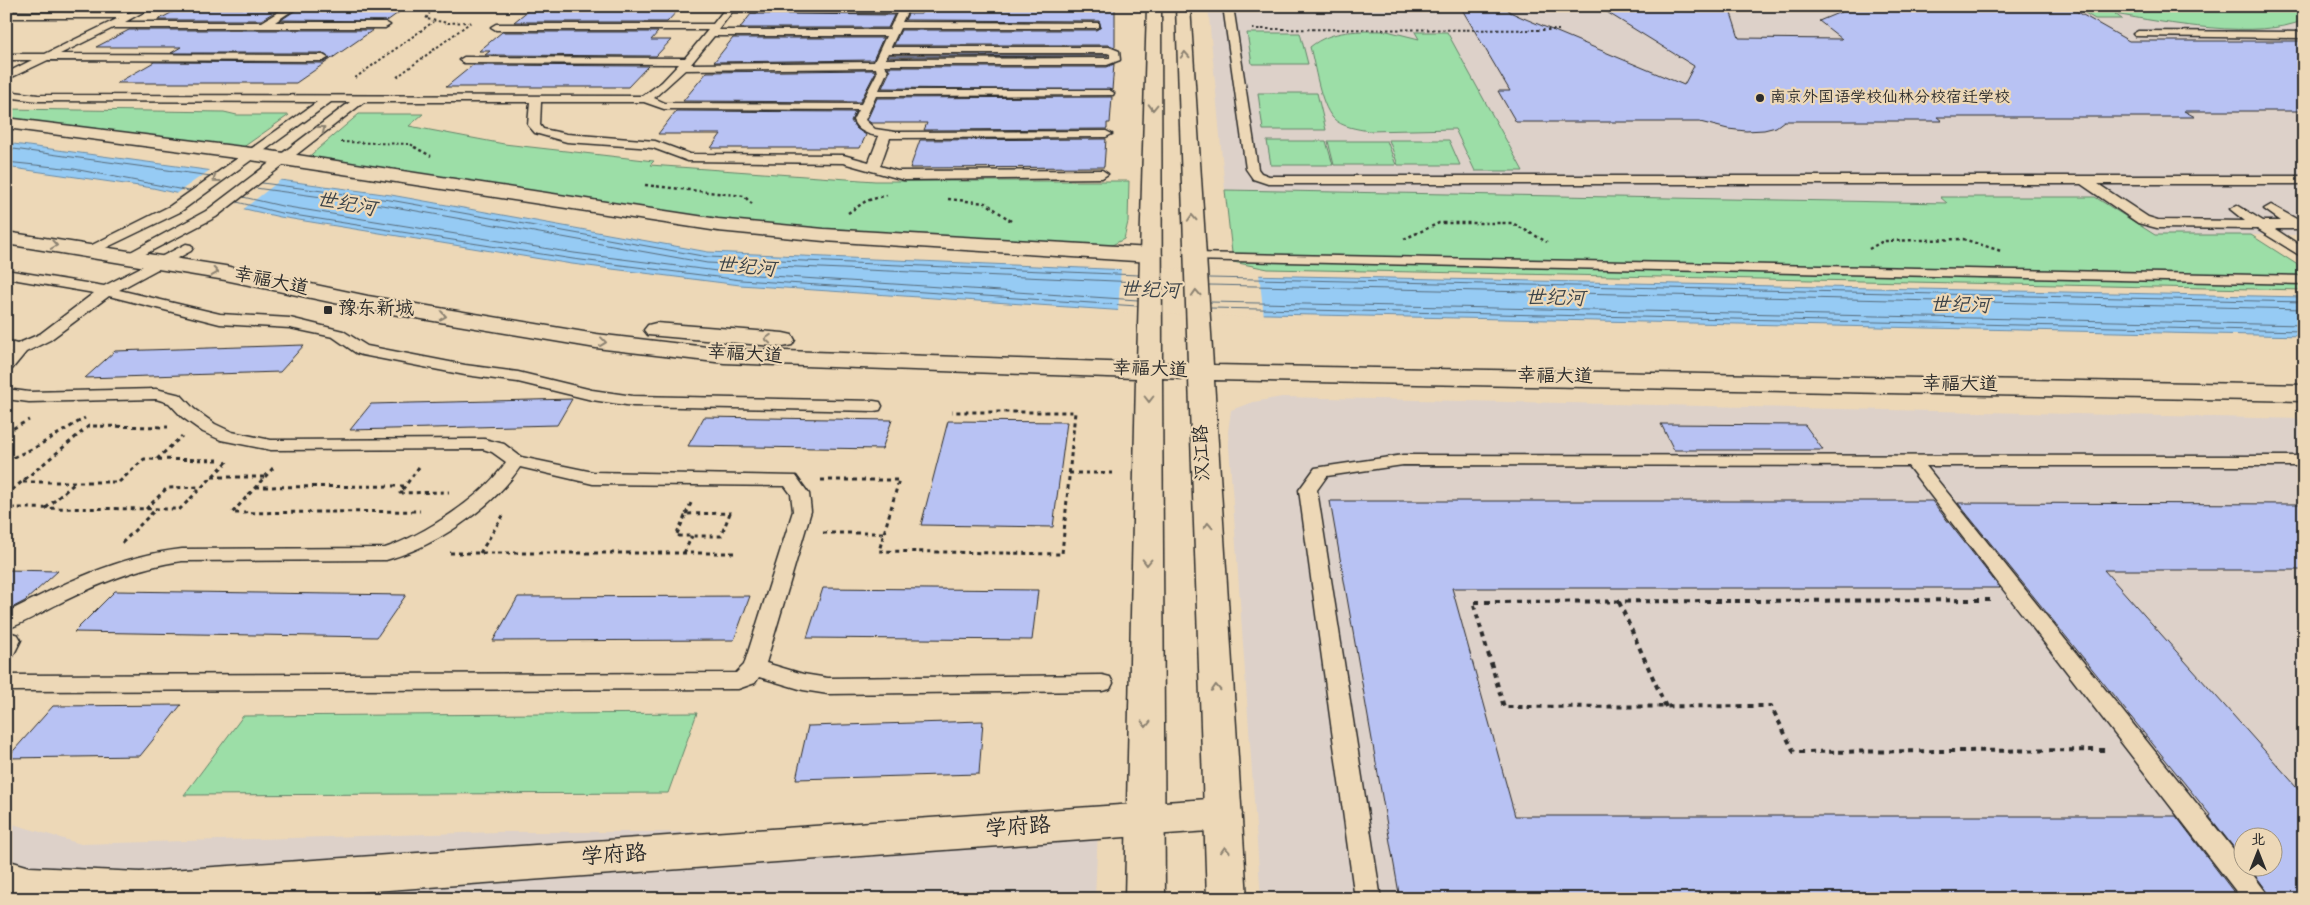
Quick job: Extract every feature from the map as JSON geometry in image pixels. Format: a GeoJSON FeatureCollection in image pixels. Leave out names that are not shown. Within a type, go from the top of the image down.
{"type":"FeatureCollection","features":[{"type":"Feature","properties":{"kind":"street"},"geometry":{"type":"LineString","coordinates":[[1145,899],[1154,6]]}},
{"type":"Feature","properties":{"kind":"street","name":"汉江路"},"geometry":{"type":"LineString","coordinates":[[1182,6],[1227,899]]}},
{"type":"Feature","properties":{"kind":"street"},"geometry":{"type":"LineString","coordinates":[[6,123],[283,159],[718,225],[1150,260]]}},
{"type":"Feature","properties":{"kind":"street","name":"幸福大道"},"geometry":{"type":"LineString","coordinates":[[6,223],[124,248],[157,253],[234,275],[368,303],[596,341],[724,356],[864,363],[1200,363],[2304,393]]}},
{"type":"Feature","properties":{"kind":"street","name":"幸福大道"},"geometry":{"type":"LineString","coordinates":[[6,238],[91,251],[124,248]]}},
{"type":"Feature","properties":{"kind":"street","name":"幸福大道"},"geometry":{"type":"LineString","coordinates":[[157,253],[186,248],[398,291],[616,326],[768,340],[980,350],[1149,362]]}},
{"type":"Feature","properties":{"kind":"street","name":"幸福大道"},"geometry":{"type":"LineString","coordinates":[[1200,363],[1499,358],[2304,376]]}},
{"type":"Feature","properties":{"kind":"street","name":"学府路"},"geometry":{"type":"LineString","coordinates":[[6,877],[30,884],[140,890],[1223,814]]}},
{"type":"Feature","properties":{"kind":"lane"},"geometry":{"type":"LineString","coordinates":[[6,77],[150,6]]}},
{"type":"Feature","properties":{"kind":"lane"},"geometry":{"type":"LineString","coordinates":[[264,25],[294,6]]}},
{"type":"Feature","properties":{"kind":"lane"},"geometry":{"type":"LineString","coordinates":[[1228,6],[1252,169],[1257,176],[1268,180],[2304,180]]}},
{"type":"Feature","properties":{"kind":"lane"},"geometry":{"type":"LineString","coordinates":[[645,99],[654,95],[662,88],[684,64],[713,30],[728,8],[904,8],[879,63]]}},
{"type":"Feature","properties":{"kind":"lane"},"geometry":{"type":"LineString","coordinates":[[6,15],[131,15]]}},
{"type":"Feature","properties":{"kind":"lane"},"geometry":{"type":"LineString","coordinates":[[112,24],[386,25]]}},
{"type":"Feature","properties":{"kind":"lane"},"geometry":{"type":"LineString","coordinates":[[496,26],[713,30],[1096,25]]}},
{"type":"Feature","properties":{"kind":"lane"},"geometry":{"type":"LineString","coordinates":[[2138,34],[2304,35]]}},
{"type":"Feature","properties":{"kind":"lane"},"geometry":{"type":"LineString","coordinates":[[464,60],[861,67],[879,63],[1107,62],[1115,60],[1115,53],[1109,50],[884,50]]}},
{"type":"Feature","properties":{"kind":"lane"},"geometry":{"type":"LineString","coordinates":[[6,57],[323,58]]}},
{"type":"Feature","properties":{"kind":"lane"},"geometry":{"type":"LineString","coordinates":[[879,63],[883,70],[859,120],[860,124],[872,132],[886,134],[1106,134]]}},
{"type":"Feature","properties":{"kind":"lane"},"geometry":{"type":"LineString","coordinates":[[872,94],[1109,93]]}},
{"type":"Feature","properties":{"kind":"lane"},"geometry":{"type":"LineString","coordinates":[[6,94],[38,98],[645,99],[664,106],[865,107]]}},
{"type":"Feature","properties":{"kind":"lane"},"geometry":{"type":"LineString","coordinates":[[124,248],[329,98]]}},
{"type":"Feature","properties":{"kind":"lane"},"geometry":{"type":"LineString","coordinates":[[6,366],[18,353],[12,347],[45,337],[219,208],[362,98]]}},
{"type":"Feature","properties":{"kind":"lane"},"geometry":{"type":"LineString","coordinates":[[536,99],[534,125],[539,131],[567,138],[655,146],[688,157],[843,159],[861,162],[873,168],[904,176],[1102,174]]}},
{"type":"Feature","properties":{"kind":"lane"},"geometry":{"type":"LineString","coordinates":[[873,168],[886,134]]}},
{"type":"Feature","properties":{"kind":"lane"},"geometry":{"type":"LineString","coordinates":[[2084,180],[2143,220],[2157,224],[2302,227]]}},
{"type":"Feature","properties":{"kind":"lane"},"geometry":{"type":"LineString","coordinates":[[2237,209],[2304,254]]}},
{"type":"Feature","properties":{"kind":"lane"},"geometry":{"type":"LineString","coordinates":[[2272,209],[2302,227]]}},
{"type":"Feature","properties":{"kind":"lane"},"geometry":{"type":"LineString","coordinates":[[1194,262],[2304,280]]}},
{"type":"Feature","properties":{"kind":"lane"},"geometry":{"type":"LineString","coordinates":[[6,274],[106,291],[220,319],[290,323],[338,334],[362,350],[465,370],[518,377],[592,395],[633,401],[874,406]]}},
{"type":"Feature","properties":{"kind":"lane"},"geometry":{"type":"LineString","coordinates":[[6,394],[29,397],[156,394],[176,398],[188,414],[209,428],[227,436],[271,445],[484,444],[498,448],[516,461],[593,478],[790,480],[800,494],[802,511],[754,668],[747,677],[738,681],[6,682]]}},
{"type":"Feature","properties":{"kind":"lane"},"geometry":{"type":"LineString","coordinates":[[1368,899],[1308,490],[1321,472],[1403,460],[2304,461]]}},
{"type":"Feature","properties":{"kind":"lane"},"geometry":{"type":"LineString","coordinates":[[6,622],[96,578],[134,564],[160,558],[182,555],[386,554],[404,549],[458,517],[487,492],[516,461]]}},
{"type":"Feature","properties":{"kind":"lane"},"geometry":{"type":"LineString","coordinates":[[1913,461],[2258,899]]}},
{"type":"Feature","properties":{"kind":"lane"},"geometry":{"type":"LineString","coordinates":[[6,638],[10,640],[6,651]]}},
{"type":"Feature","properties":{"kind":"lane"},"geometry":{"type":"LineString","coordinates":[[754,668],[803,682],[828,686],[1102,683]]}},
{"type":"Feature","properties":{"kind":"path"},"geometry":{"type":"LineString","coordinates":[[438,6],[430,12],[426,19],[434,22],[471,22],[479,20]]}},
{"type":"Feature","properties":{"kind":"path"},"geometry":{"type":"LineString","coordinates":[[355,78],[434,22]]}},
{"type":"Feature","properties":{"kind":"path"},"geometry":{"type":"LineString","coordinates":[[397,77],[471,22]]}},
{"type":"Feature","properties":{"kind":"path"},"geometry":{"type":"LineString","coordinates":[[1232,29],[1559,30]]}},
{"type":"Feature","properties":{"kind":"path"},"geometry":{"type":"LineString","coordinates":[[645,184],[744,196],[755,210]]}},
{"type":"Feature","properties":{"kind":"path"},"geometry":{"type":"LineString","coordinates":[[843,216],[865,200],[874,196],[896,196]]}},
{"type":"Feature","properties":{"kind":"path"},"geometry":{"type":"LineString","coordinates":[[945,199],[986,203],[1014,223]]}},
{"type":"Feature","properties":{"kind":"path"},"geometry":{"type":"LineString","coordinates":[[790,480],[899,480],[879,552],[1062,554],[1075,412],[952,412]]}},
{"type":"Feature","properties":{"kind":"path"},"geometry":{"type":"LineString","coordinates":[[6,461],[59,435],[89,415]]}},
{"type":"Feature","properties":{"kind":"path"},"geometry":{"type":"LineString","coordinates":[[6,432],[29,420],[22,418]]}},
{"type":"Feature","properties":{"kind":"path"},"geometry":{"type":"LineString","coordinates":[[6,495],[89,426],[173,427]]}},
{"type":"Feature","properties":{"kind":"path"},"geometry":{"type":"LineString","coordinates":[[157,459],[184,434]]}},
{"type":"Feature","properties":{"kind":"path"},"geometry":{"type":"LineString","coordinates":[[6,502],[10,508],[180,510],[235,453]]}},
{"type":"Feature","properties":{"kind":"path"},"geometry":{"type":"LineString","coordinates":[[22,482],[118,482],[144,459],[228,460]]}},
{"type":"Feature","properties":{"kind":"path"},"geometry":{"type":"LineString","coordinates":[[276,465],[232,513],[427,511]]}},
{"type":"Feature","properties":{"kind":"path"},"geometry":{"type":"LineString","coordinates":[[420,466],[400,493],[487,492]]}},
{"type":"Feature","properties":{"kind":"path"},"geometry":{"type":"LineString","coordinates":[[1069,473],[1148,473]]}},
{"type":"Feature","properties":{"kind":"path"},"geometry":{"type":"LineString","coordinates":[[212,477],[265,477]]}},
{"type":"Feature","properties":{"kind":"path"},"geometry":{"type":"LineString","coordinates":[[45,509],[75,482]]}},
{"type":"Feature","properties":{"kind":"path"},"geometry":{"type":"LineString","coordinates":[[256,487],[405,486]]}},
{"type":"Feature","properties":{"kind":"path"},"geometry":{"type":"LineString","coordinates":[[146,509],[167,488],[201,487]]}},
{"type":"Feature","properties":{"kind":"path"},"geometry":{"type":"LineString","coordinates":[[686,514],[730,513],[721,536],[676,536],[695,494]]}},
{"type":"Feature","properties":{"kind":"path"},"geometry":{"type":"LineString","coordinates":[[795,533],[884,533]]}},
{"type":"Feature","properties":{"kind":"path"},"geometry":{"type":"LineString","coordinates":[[684,553],[692,536]]}},
{"type":"Feature","properties":{"kind":"path"},"geometry":{"type":"LineString","coordinates":[[442,553],[735,553]]}},
{"type":"Feature","properties":{"kind":"path"},"geometry":{"type":"LineString","coordinates":[[2023,600],[1473,602],[1504,707],[1771,706],[1794,752],[2141,750]]}},
{"type":"Feature","properties":{"kind":"path"},"geometry":{"type":"LineString","coordinates":[[1619,602],[1666,707]]}},
{"type":"Feature","properties":{"kind":"shaded area","name":"南京外国语学校仙林分校宿迁学校"},"geometry":{"type":"Polygon","coordinates":[[[1208,6],[2304,6],[2304,235],[2155,235],[2095,197],[1941,198],[1948,204],[1225,190],[1208,6]]]}},
{"type":"Feature","properties":{"kind":"shaded area"},"geometry":{"type":"Polygon","coordinates":[[[1282,397],[2304,419],[2304,899],[1261,899],[1228,432],[1231,410],[1253,402],[1282,397]]]}},
{"type":"Feature","properties":{"kind":"shaded area"},"geometry":{"type":"Polygon","coordinates":[[[1099,805],[1095,899],[6,899],[6,822],[81,844],[499,832],[818,832],[1099,805]]]}},
{"type":"Feature","properties":{"kind":"green space"},"geometry":{"type":"Polygon","coordinates":[[[2073,6],[2304,6],[2304,20],[2285,26],[2262,29],[2211,28],[2159,22],[2115,14],[2122,19],[2095,19],[2073,6]]]}},
{"type":"Feature","properties":{"kind":"green space"},"geometry":{"type":"Polygon","coordinates":[[[1357,31],[1387,31],[1419,39],[1415,32],[1447,32],[1523,171],[1475,171],[1455,129],[1369,131],[1345,126],[1333,118],[1328,112],[1321,94],[1310,47],[1319,41],[1337,34],[1357,31]]]}},
{"type":"Feature","properties":{"kind":"green space"},"geometry":{"type":"Polygon","coordinates":[[[1247,33],[1300,33],[1308,64],[1252,64],[1247,33]]]}},
{"type":"Feature","properties":{"kind":"green space"},"geometry":{"type":"Polygon","coordinates":[[[1258,93],[1317,93],[1326,130],[1263,130],[1258,93]]]}},
{"type":"Feature","properties":{"kind":"green space"},"geometry":{"type":"Polygon","coordinates":[[[6,109],[224,112],[237,115],[289,115],[242,148],[6,120],[6,109]]]}},
{"type":"Feature","properties":{"kind":"green space"},"geometry":{"type":"Polygon","coordinates":[[[359,114],[423,114],[409,126],[504,144],[654,161],[650,165],[875,181],[1129,181],[1128,222],[1124,239],[1112,245],[1096,247],[818,229],[657,212],[306,159],[359,114]]]}},
{"type":"Feature","properties":{"kind":"green space"},"geometry":{"type":"Polygon","coordinates":[[[1389,140],[1449,140],[1460,165],[1398,165],[1389,140]]]}},
{"type":"Feature","properties":{"kind":"green space"},"geometry":{"type":"Polygon","coordinates":[[[1267,141],[1326,141],[1333,165],[1271,165],[1267,141]]]}},
{"type":"Feature","properties":{"kind":"green space"},"geometry":{"type":"Polygon","coordinates":[[[1328,141],[1387,141],[1396,165],[1334,165],[1328,141]]]}},
{"type":"Feature","properties":{"kind":"green space"},"geometry":{"type":"Polygon","coordinates":[[[1225,190],[1947,203],[1940,197],[2095,197],[2155,235],[2251,235],[2304,269],[2304,290],[1268,269],[1233,262],[1225,190]]]}},
{"type":"Feature","properties":{"kind":"green space"},"geometry":{"type":"Polygon","coordinates":[[[697,713],[668,793],[184,795],[243,716],[697,713]]]}},
{"type":"Feature","properties":{"kind":"water","name":"世纪河"},"geometry":{"type":"Polygon","coordinates":[[[6,143],[391,195],[708,252],[1246,275],[2304,297],[2304,336],[1127,311],[740,285],[572,264],[280,217],[153,188],[6,167],[6,143]]]}},
{"type":"Feature","properties":{"kind":"pier"},"geometry":{"type":"Polygon","coordinates":[[[213,168],[283,178],[241,211],[174,195],[213,168]]]}},
{"type":"Feature","properties":{"kind":"pier"},"geometry":{"type":"Polygon","coordinates":[[[1121,267],[1259,273],[1264,317],[1118,312],[1121,267]]]}},
{"type":"Feature","properties":{"kind":"building"},"geometry":{"type":"Polygon","coordinates":[[[924,6],[1115,6],[1115,47],[1109,45],[894,45],[901,30],[1096,30],[1101,27],[1099,21],[905,20],[908,14],[921,14],[924,6]]]}},
{"type":"Feature","properties":{"kind":"building"},"geometry":{"type":"Polygon","coordinates":[[[1460,6],[1505,6],[1510,12],[1521,17],[1684,85],[1694,66],[1597,6],[1680,6],[1683,8],[1730,10],[1739,38],[1842,39],[1819,21],[1855,6],[2067,6],[2129,41],[2304,41],[2304,111],[2184,111],[2195,117],[1937,117],[1942,121],[1784,121],[1776,127],[1746,131],[1700,122],[1516,122],[1498,91],[1510,91],[1460,6]]]}},
{"type":"Feature","properties":{"kind":"building"},"geometry":{"type":"Polygon","coordinates":[[[180,8],[281,8],[261,20],[158,20],[180,8]]]}},
{"type":"Feature","properties":{"kind":"building"},"geometry":{"type":"Polygon","coordinates":[[[299,8],[405,8],[387,21],[281,20],[299,8]]]}},
{"type":"Feature","properties":{"kind":"building"},"geometry":{"type":"Polygon","coordinates":[[[530,9],[679,9],[667,22],[514,22],[530,9]]]}},
{"type":"Feature","properties":{"kind":"building"},"geometry":{"type":"Polygon","coordinates":[[[751,14],[894,15],[888,28],[740,28],[751,14]]]}},
{"type":"Feature","properties":{"kind":"building"},"geometry":{"type":"Polygon","coordinates":[[[129,30],[373,30],[296,83],[117,83],[154,62],[323,63],[330,59],[323,53],[171,53],[181,47],[96,47],[129,30]]]}},
{"type":"Feature","properties":{"kind":"building"},"geometry":{"type":"Polygon","coordinates":[[[502,32],[658,32],[651,40],[671,40],[656,56],[485,55],[490,51],[479,51],[502,32]]]}},
{"type":"Feature","properties":{"kind":"building"},"geometry":{"type":"Polygon","coordinates":[[[733,38],[883,38],[873,60],[714,62],[733,38]]]}},
{"type":"Feature","properties":{"kind":"building"},"geometry":{"type":"Polygon","coordinates":[[[889,55],[1107,55],[1108,56],[888,57],[889,55]]]}},
{"type":"Feature","properties":{"kind":"building"},"geometry":{"type":"Polygon","coordinates":[[[1114,64],[1112,90],[882,88],[890,71],[888,67],[1107,67],[1114,64]]]}},
{"type":"Feature","properties":{"kind":"building"},"geometry":{"type":"Polygon","coordinates":[[[473,65],[648,66],[628,87],[446,87],[473,65]]]}},
{"type":"Feature","properties":{"kind":"building"},"geometry":{"type":"Polygon","coordinates":[[[874,70],[875,73],[860,102],[683,101],[707,72],[874,70]]]}},
{"type":"Feature","properties":{"kind":"building"},"geometry":{"type":"Polygon","coordinates":[[[1112,97],[1110,123],[1107,123],[1107,129],[924,130],[927,123],[871,123],[867,120],[877,98],[1112,97]]]}},
{"type":"Feature","properties":{"kind":"building"},"geometry":{"type":"Polygon","coordinates":[[[676,111],[855,112],[851,121],[856,128],[866,135],[860,148],[711,148],[721,134],[658,134],[676,111]]]}},
{"type":"Feature","properties":{"kind":"building"},"geometry":{"type":"Polygon","coordinates":[[[1106,139],[1104,167],[910,168],[920,140],[1106,139]]]}},
{"type":"Feature","properties":{"kind":"building"},"geometry":{"type":"Polygon","coordinates":[[[304,345],[280,372],[85,378],[115,351],[304,345]]]}},
{"type":"Feature","properties":{"kind":"building"},"geometry":{"type":"Polygon","coordinates":[[[572,399],[557,425],[350,430],[371,404],[572,399]]]}},
{"type":"Feature","properties":{"kind":"building"},"geometry":{"type":"Polygon","coordinates":[[[704,417],[892,420],[882,449],[688,446],[704,417]]]}},
{"type":"Feature","properties":{"kind":"building"},"geometry":{"type":"Polygon","coordinates":[[[948,421],[1067,422],[1053,527],[921,525],[948,421]]]}},
{"type":"Feature","properties":{"kind":"building"},"geometry":{"type":"Polygon","coordinates":[[[1661,424],[1805,425],[1823,450],[1674,450],[1661,424]]]}},
{"type":"Feature","properties":{"kind":"building"},"geometry":{"type":"Polygon","coordinates":[[[1330,501],[1932,501],[2000,588],[1452,588],[1515,816],[2176,816],[2239,899],[1400,899],[1330,501]]]}},
{"type":"Feature","properties":{"kind":"building"},"geometry":{"type":"Polygon","coordinates":[[[1958,503],[2304,504],[2304,570],[2104,570],[2304,795],[2304,899],[2273,899],[2257,878],[2282,878],[2282,828],[2232,828],[2232,845],[2209,816],[2211,816],[1958,503]]]}},
{"type":"Feature","properties":{"kind":"building"},"geometry":{"type":"Polygon","coordinates":[[[6,570],[58,571],[25,601],[6,611],[6,570]]]}},
{"type":"Feature","properties":{"kind":"building"},"geometry":{"type":"Polygon","coordinates":[[[823,588],[1038,590],[1032,640],[807,638],[823,588]]]}},
{"type":"Feature","properties":{"kind":"building"},"geometry":{"type":"Polygon","coordinates":[[[115,591],[406,595],[377,637],[74,632],[115,591]]]}},
{"type":"Feature","properties":{"kind":"building"},"geometry":{"type":"Polygon","coordinates":[[[750,596],[734,640],[493,641],[518,597],[750,596]]]}},
{"type":"Feature","properties":{"kind":"building"},"geometry":{"type":"Polygon","coordinates":[[[181,705],[140,756],[7,758],[53,706],[181,705]]]}},
{"type":"Feature","properties":{"kind":"building"},"geometry":{"type":"Polygon","coordinates":[[[983,721],[979,774],[796,779],[808,726],[983,721]]]}},
{"type":"Feature","properties":{"kind":"place","name":"南京外国语学校仙林分校宿迁学校"},"geometry":{"type":"Point","coordinates":[1760,98]}},
{"type":"Feature","properties":{"kind":"place","name":"豫东新城"},"geometry":{"type":"Point","coordinates":[328,310]}}]}
